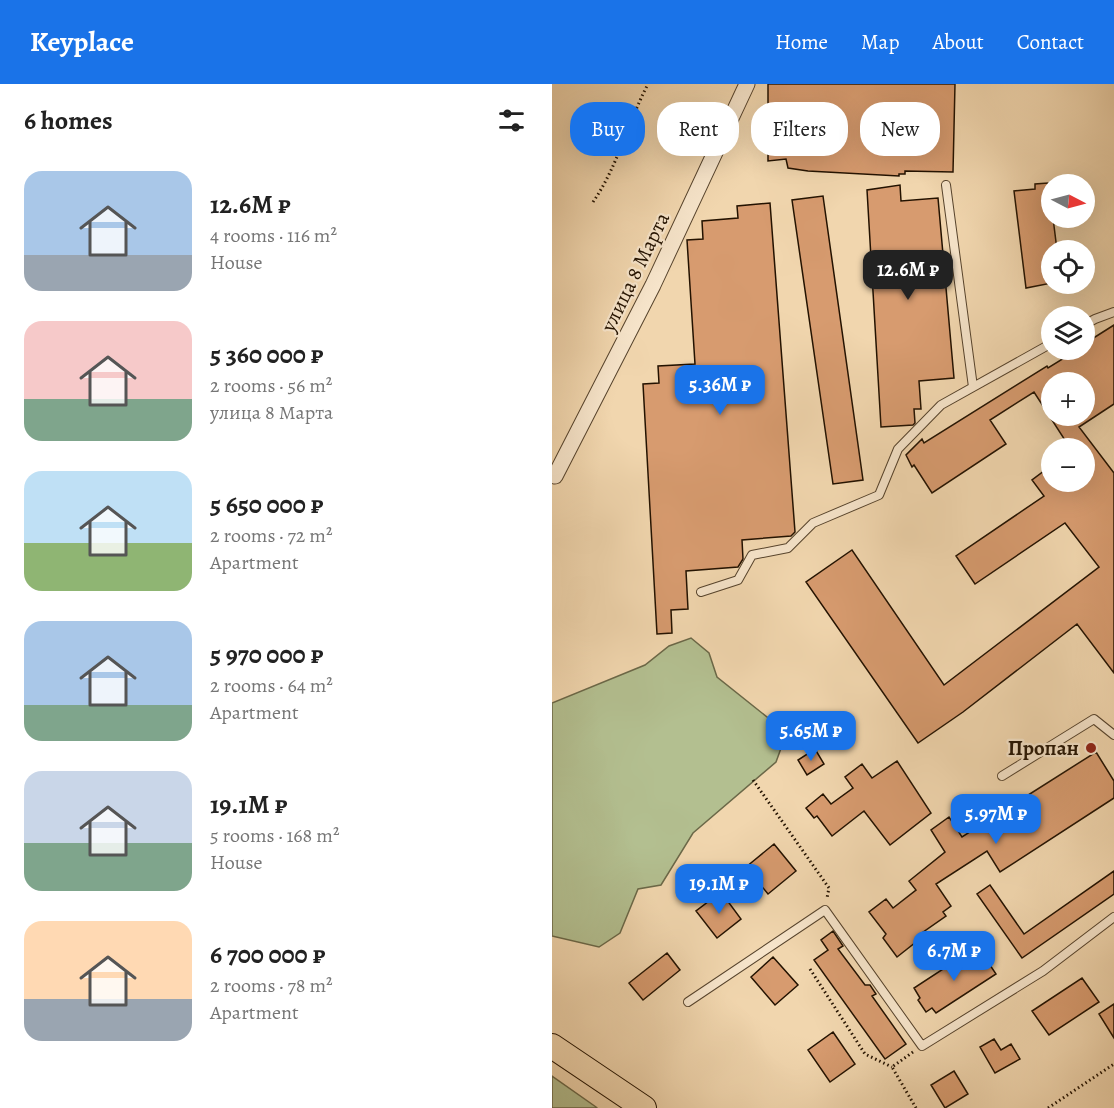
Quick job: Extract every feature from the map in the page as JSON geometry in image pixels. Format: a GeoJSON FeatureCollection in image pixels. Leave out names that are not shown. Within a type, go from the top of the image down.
{"type":"FeatureCollection","features":[{"type":"Feature","properties":{"kind":"main road"},"geometry":{"type":"LineString","coordinates":[[552,1046],[644,1108]]}},
{"type":"Feature","properties":{"kind":"street","name":"улица 8 Марта"},"geometry":{"type":"LineString","coordinates":[[555,476],[653,285],[747,84]]}},
{"type":"Feature","properties":{"kind":"lane"},"geometry":{"type":"LineString","coordinates":[[946,185],[973,387]]}},
{"type":"Feature","properties":{"kind":"lane"},"geometry":{"type":"LineString","coordinates":[[1095,319],[1114,312]]}},
{"type":"Feature","properties":{"kind":"lane"},"geometry":{"type":"LineString","coordinates":[[701,592],[738,580],[752,555],[788,548],[813,523],[879,495],[898,450],[941,405],[1041,349]]}},
{"type":"Feature","properties":{"kind":"lane"},"geometry":{"type":"LineString","coordinates":[[1002,776],[1094,719],[1114,735]]}},
{"type":"Feature","properties":{"kind":"lane"},"geometry":{"type":"LineString","coordinates":[[688,1002],[825,910],[922,1046],[1043,971],[1114,917]]}},
{"type":"Feature","properties":{"kind":"path"},"geometry":{"type":"LineString","coordinates":[[593,202],[604,186],[648,84]]}},
{"type":"Feature","properties":{"kind":"path"},"geometry":{"type":"LineString","coordinates":[[753,780],[829,888],[825,910]]}},
{"type":"Feature","properties":{"kind":"path"},"geometry":{"type":"LineString","coordinates":[[810,969],[865,1054],[892,1067],[916,1108]]}},
{"type":"Feature","properties":{"kind":"path"},"geometry":{"type":"LineString","coordinates":[[892,1067],[922,1046]]}},
{"type":"Feature","properties":{"kind":"path"},"geometry":{"type":"LineString","coordinates":[[1048,1108],[1114,1065]]}},
{"type":"Feature","properties":{"kind":"green space"},"geometry":{"type":"Polygon","coordinates":[[[691,638],[709,653],[717,677],[772,721],[784,740],[776,762],[693,833],[661,885],[638,889],[620,933],[599,947],[552,936],[552,703],[645,665],[669,646],[691,638]]]}},
{"type":"Feature","properties":{"kind":"green space"},"geometry":{"type":"Polygon","coordinates":[[[552,1076],[596,1107],[597,1108],[552,1108],[552,1076]]]}},
{"type":"Feature","properties":{"kind":"building"},"geometry":{"type":"Polygon","coordinates":[[[768,84],[955,84],[953,172],[905,171],[905,174],[899,174],[899,176],[808,171],[788,168],[786,159],[768,161],[768,156],[848,156],[848,102],[768,102],[768,84]]]}},
{"type":"Feature","properties":{"kind":"building"},"geometry":{"type":"Polygon","coordinates":[[[1035,184],[1041,184],[1041,228],[1054,228],[1056,240],[1041,240],[1041,285],[1026,288],[1014,191],[1035,189],[1035,184]]]}},
{"type":"Feature","properties":{"kind":"building"},"geometry":{"type":"Polygon","coordinates":[[[900,185],[901,201],[938,198],[954,378],[919,381],[921,409],[914,409],[915,423],[881,427],[867,190],[900,185]]]}},
{"type":"Feature","properties":{"kind":"building"},"geometry":{"type":"Polygon","coordinates":[[[823,196],[863,480],[833,484],[792,200],[823,196]]]}},
{"type":"Feature","properties":{"kind":"building"},"geometry":{"type":"Polygon","coordinates":[[[770,203],[795,532],[791,536],[742,540],[743,559],[738,567],[686,571],[688,609],[671,610],[672,633],[657,634],[643,384],[659,383],[658,366],[695,364],[687,240],[703,239],[702,221],[738,218],[737,206],[770,203]]]}},
{"type":"Feature","properties":{"kind":"building"},"geometry":{"type":"Polygon","coordinates":[[[1114,325],[1114,404],[1095,416],[1095,372],[1041,372],[1041,403],[1034,392],[990,420],[1006,444],[932,493],[914,465],[912,467],[906,455],[922,439],[924,443],[1047,366],[1048,368],[1061,360],[1095,360],[1095,337],[1114,325]]]}},
{"type":"Feature","properties":{"kind":"building"},"geometry":{"type":"Polygon","coordinates":[[[1056,426],[1081,426],[1079,427],[1087,438],[1064,438],[1056,426]]]}},
{"type":"Feature","properties":{"kind":"building"},"geometry":{"type":"Polygon","coordinates":[[[1095,448],[1114,473],[1114,673],[1077,624],[963,712],[918,743],[806,582],[852,550],[944,685],[1099,567],[1065,523],[975,584],[956,556],[1044,496],[1041,492],[1095,492],[1095,448]]]}},
{"type":"Feature","properties":{"kind":"building"},"geometry":{"type":"Polygon","coordinates":[[[1041,473],[1041,492],[1032,480],[1041,473]]]}},
{"type":"Feature","properties":{"kind":"building"},"geometry":{"type":"Polygon","coordinates":[[[815,749],[824,764],[807,775],[798,760],[815,749]]]}},
{"type":"Feature","properties":{"kind":"building"},"geometry":{"type":"Polygon","coordinates":[[[1096,752],[1114,781],[1114,798],[1000,872],[987,851],[936,884],[951,906],[943,912],[946,916],[919,935],[921,938],[897,957],[883,938],[886,934],[869,912],[886,899],[893,908],[916,890],[909,881],[945,852],[931,830],[949,817],[962,837],[1096,752]]]}},
{"type":"Feature","properties":{"kind":"building"},"geometry":{"type":"Polygon","coordinates":[[[897,761],[931,813],[890,845],[864,811],[832,836],[817,816],[814,818],[806,808],[823,794],[831,804],[853,788],[845,777],[862,764],[872,778],[897,761]]]}},
{"type":"Feature","properties":{"kind":"building"},"geometry":{"type":"Polygon","coordinates":[[[774,844],[796,871],[768,894],[746,867],[774,844]]]}},
{"type":"Feature","properties":{"kind":"building"},"geometry":{"type":"Polygon","coordinates":[[[1114,871],[1114,894],[1022,958],[977,894],[990,885],[1024,934],[1114,871]]]}},
{"type":"Feature","properties":{"kind":"building"},"geometry":{"type":"Polygon","coordinates":[[[721,892],[741,919],[717,938],[696,911],[721,892]]]}},
{"type":"Feature","properties":{"kind":"building"},"geometry":{"type":"Polygon","coordinates":[[[833,931],[843,946],[838,949],[865,985],[870,985],[876,994],[872,996],[906,1044],[885,1059],[814,960],[828,950],[821,940],[833,931]]]}},
{"type":"Feature","properties":{"kind":"building"},"geometry":{"type":"Polygon","coordinates":[[[972,950],[980,963],[986,959],[996,974],[936,1013],[932,1008],[926,1012],[914,988],[972,950]]]}},
{"type":"Feature","properties":{"kind":"building"},"geometry":{"type":"Polygon","coordinates":[[[667,953],[680,970],[643,1000],[629,983],[667,953]]]}},
{"type":"Feature","properties":{"kind":"building"},"geometry":{"type":"Polygon","coordinates":[[[773,957],[798,985],[775,1005],[751,977],[773,957]]]}},
{"type":"Feature","properties":{"kind":"building"},"geometry":{"type":"Polygon","coordinates":[[[1082,978],[1099,1002],[1049,1035],[1032,1011],[1082,978]]]}},
{"type":"Feature","properties":{"kind":"building"},"geometry":{"type":"Polygon","coordinates":[[[1114,1004],[1114,1038],[1099,1014],[1114,1004]]]}},
{"type":"Feature","properties":{"kind":"building"},"geometry":{"type":"Polygon","coordinates":[[[833,1032],[855,1064],[830,1082],[808,1050],[833,1032]]]}},
{"type":"Feature","properties":{"kind":"building"},"geometry":{"type":"Polygon","coordinates":[[[994,1039],[1001,1050],[1011,1044],[1020,1059],[995,1073],[980,1047],[994,1039]]]}},
{"type":"Feature","properties":{"kind":"building"},"geometry":{"type":"Polygon","coordinates":[[[954,1071],[968,1094],[945,1108],[931,1085],[954,1071]]]}},
{"type":"Feature","properties":{"kind":"place","name":"Пропан"},"geometry":{"type":"Point","coordinates":[1091,748]}}]}
